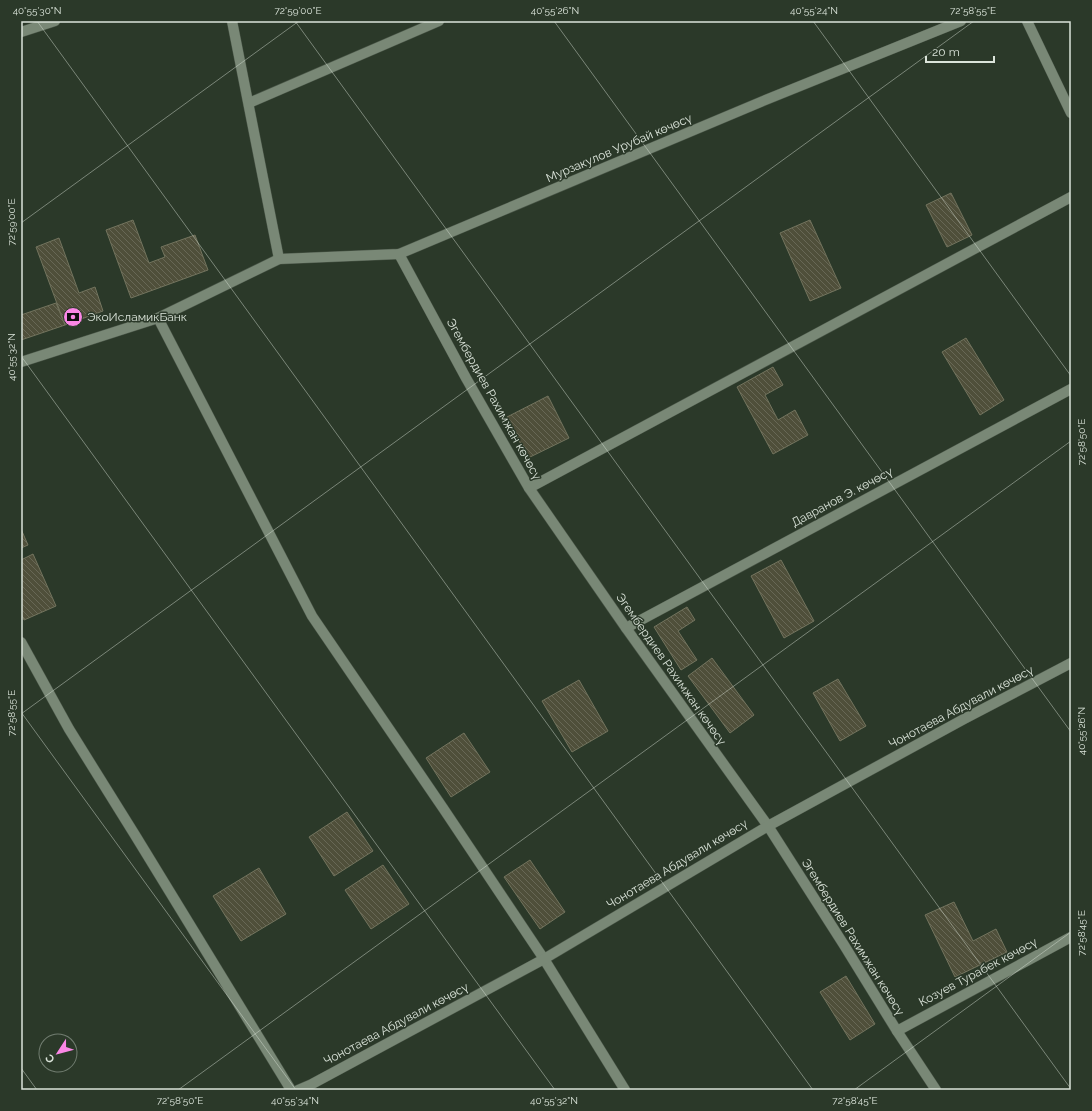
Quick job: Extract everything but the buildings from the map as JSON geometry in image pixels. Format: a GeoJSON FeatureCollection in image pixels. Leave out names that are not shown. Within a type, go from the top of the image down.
{"type":"FeatureCollection","features":[{"type":"Feature","properties":{"kind":"street"},"geometry":{"type":"LineString","coordinates":[[21,32],[55,21]]}},
{"type":"Feature","properties":{"kind":"street"},"geometry":{"type":"LineString","coordinates":[[21,362],[158,318],[279,259],[232,21]]}},
{"type":"Feature","properties":{"kind":"street"},"geometry":{"type":"LineString","coordinates":[[249,103],[439,21]]}},
{"type":"Feature","properties":{"kind":"street","name":"Мурзакулов Урубай көчөсү"},"geometry":{"type":"LineString","coordinates":[[279,259],[399,254],[756,104],[961,21]]}},
{"type":"Feature","properties":{"kind":"street"},"geometry":{"type":"LineString","coordinates":[[1028,21],[1071,113]]}},
{"type":"Feature","properties":{"kind":"street"},"geometry":{"type":"LineString","coordinates":[[529,488],[1071,197]]}},
{"type":"Feature","properties":{"kind":"street","name":"Эгембердиев Рахимжан көчөсү"},"geometry":{"type":"LineString","coordinates":[[399,254],[469,384],[529,488],[626,628],[768,826],[897,1031],[936,1090]]}},
{"type":"Feature","properties":{"kind":"street"},"geometry":{"type":"LineString","coordinates":[[158,318],[312,616],[544,959],[625,1090]]}},
{"type":"Feature","properties":{"kind":"street","name":"Давранов Э. көчөсү"},"geometry":{"type":"LineString","coordinates":[[626,628],[1071,390]]}},
{"type":"Feature","properties":{"kind":"street"},"geometry":{"type":"LineString","coordinates":[[21,642],[69,729],[291,1090]]}},
{"type":"Feature","properties":{"kind":"street","name":"Чонотаева Абдували көчөсү"},"geometry":{"type":"LineString","coordinates":[[298,1090],[314,1087],[544,959],[768,826],[964,719],[1071,663]]}},
{"type":"Feature","properties":{"kind":"street","name":"Козуев Турабек көчөсү"},"geometry":{"type":"LineString","coordinates":[[897,1031],[1071,937]]}},
{"type":"Feature","properties":{"kind":"place","name":"ЭкоИсламикБанк"},"geometry":{"type":"Point","coordinates":[73,317]}}]}
